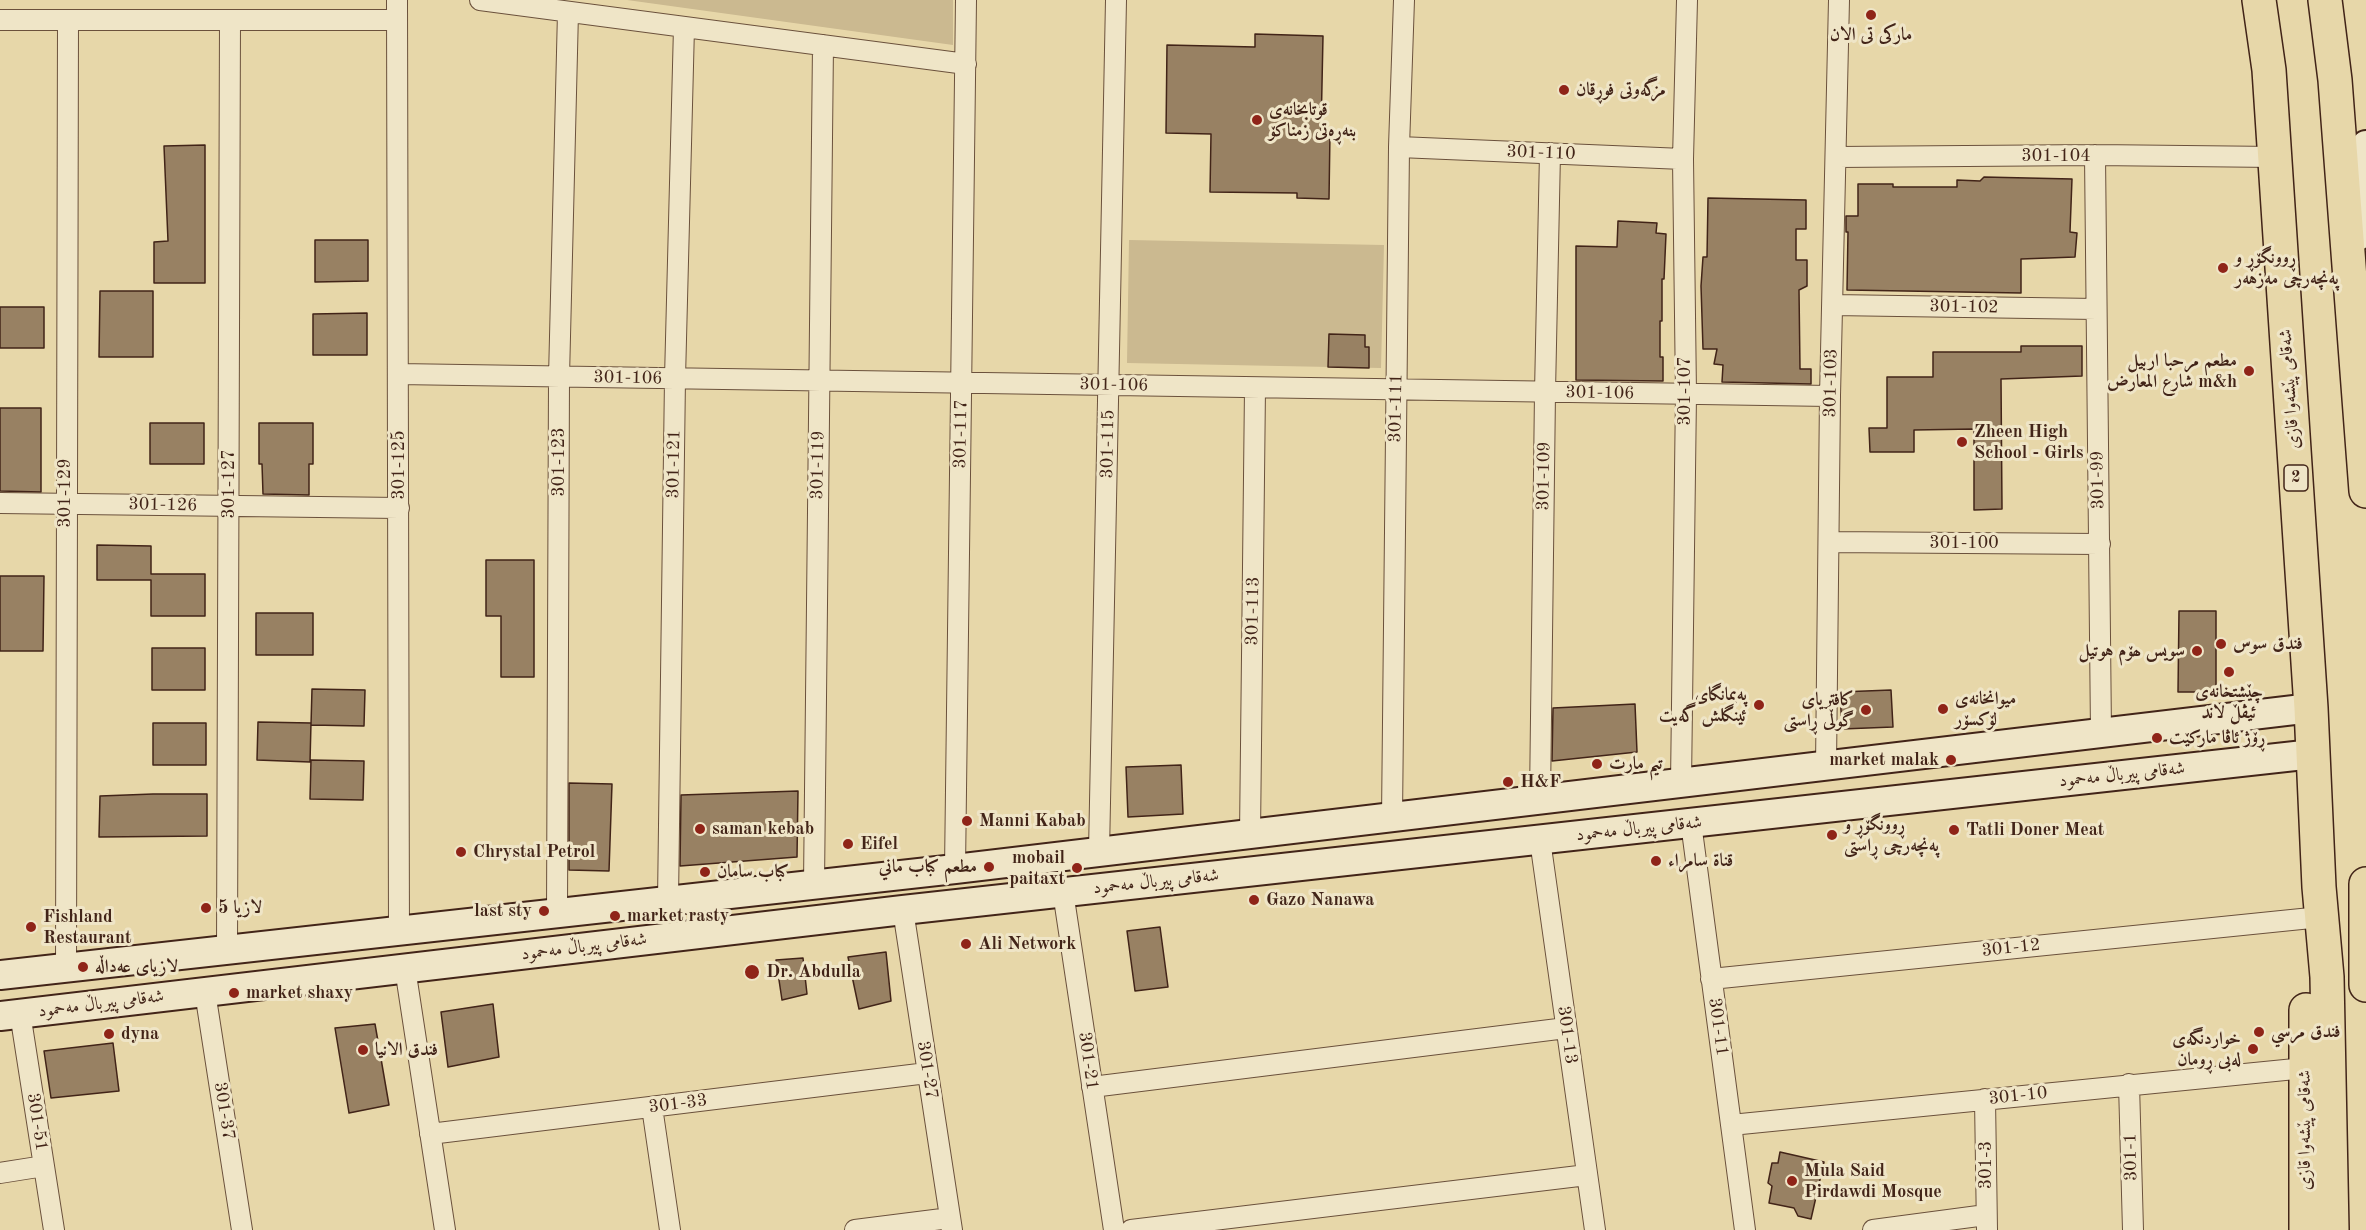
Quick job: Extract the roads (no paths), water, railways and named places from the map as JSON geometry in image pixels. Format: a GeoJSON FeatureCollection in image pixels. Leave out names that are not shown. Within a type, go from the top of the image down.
{"type":"FeatureCollection","features":[{"type":"Feature","properties":{"kind":"highway","name":"شەقامی پێشەوا قازی"},"geometry":{"type":"LineString","coordinates":[[2259,0],[2269,70],[2311,708],[2319,887],[2327,977],[2332,1230]]}},
{"type":"Feature","properties":{"kind":"highway"},"geometry":{"type":"LineString","coordinates":[[2325,0],[2335,80],[2366,490]]}},
{"type":"Feature","properties":{"kind":"highway"},"geometry":{"type":"LineString","coordinates":[[2366,884],[2366,986]]}},
{"type":"Feature","properties":{"kind":"highway","name":"شەقامی پێشەوا قازی"},"geometry":{"type":"LineString","coordinates":[[2306,1230],[2305,1068],[2308,927],[2319,887]]}},
{"type":"Feature","properties":{"kind":"main road"},"geometry":{"type":"LineString","coordinates":[[2240,0],[2246,6],[2260,36],[2269,70]]}},
{"type":"Feature","properties":{"kind":"main road"},"geometry":{"type":"LineString","coordinates":[[2353,300],[2366,145]]}},
{"type":"Feature","properties":{"kind":"main road","name":"شەقامی پیرباڵ مەحمود"},"geometry":{"type":"LineString","coordinates":[[0,975],[955,869],[2311,708]]}},
{"type":"Feature","properties":{"kind":"main road"},"geometry":{"type":"LineString","coordinates":[[2209,720],[2213,765]]}},
{"type":"Feature","properties":{"kind":"main road","name":"شەقامی پیرباڵ مەحمود"},"geometry":{"type":"LineString","coordinates":[[10,1014],[903,910],[2313,754]]}},
{"type":"Feature","properties":{"kind":"main road"},"geometry":{"type":"LineString","coordinates":[[615,906],[619,943]]}},
{"type":"Feature","properties":{"kind":"street"},"geometry":{"type":"LineString","coordinates":[[480,0],[966,64]]}},
{"type":"Feature","properties":{"kind":"street","name":"301-117"},"geometry":{"type":"LineString","coordinates":[[955,869],[966,0]]}},
{"type":"Feature","properties":{"kind":"street","name":"301-115"},"geometry":{"type":"LineString","coordinates":[[1099,852],[1116,0]]}},
{"type":"Feature","properties":{"kind":"street","name":"301-111"},"geometry":{"type":"LineString","coordinates":[[1392,817],[1399,147],[1404,0]]}},
{"type":"Feature","properties":{"kind":"street","name":"301-107"},"geometry":{"type":"LineString","coordinates":[[1681,783],[1686,394],[1683,159],[1687,0]]}},
{"type":"Feature","properties":{"kind":"street","name":"301-103"},"geometry":{"type":"LineString","coordinates":[[1826,766],[1830,396],[1839,0]]}},
{"type":"Feature","properties":{"kind":"street"},"geometry":{"type":"LineString","coordinates":[[0,20],[230,20],[397,10]]}},
{"type":"Feature","properties":{"kind":"street","name":"301-125"},"geometry":{"type":"LineString","coordinates":[[397,10],[399,930]]}},
{"type":"Feature","properties":{"kind":"street","name":"301-123"},"geometry":{"type":"LineString","coordinates":[[557,913],[559,377],[568,12]]}},
{"type":"Feature","properties":{"kind":"street","name":"301-129"},"geometry":{"type":"LineString","coordinates":[[66,967],[65,504],[68,20]]}},
{"type":"Feature","properties":{"kind":"street","name":"301-127"},"geometry":{"type":"LineString","coordinates":[[227,949],[230,20]]}},
{"type":"Feature","properties":{"kind":"street","name":"301-121"},"geometry":{"type":"LineString","coordinates":[[668,900],[675,378],[684,27]]}},
{"type":"Feature","properties":{"kind":"street","name":"301-119"},"geometry":{"type":"LineString","coordinates":[[814,884],[823,45]]}},
{"type":"Feature","properties":{"kind":"street","name":"301-110"},"geometry":{"type":"LineString","coordinates":[[1399,147],[1683,159]]}},
{"type":"Feature","properties":{"kind":"street","name":"301-109"},"geometry":{"type":"LineString","coordinates":[[1540,799],[1550,153]]}},
{"type":"Feature","properties":{"kind":"street","name":"301-104"},"geometry":{"type":"LineString","coordinates":[[1837,157],[2095,155],[2275,157]]}},
{"type":"Feature","properties":{"kind":"street","name":"301-99"},"geometry":{"type":"LineString","coordinates":[[2095,155],[2102,733]]}},
{"type":"Feature","properties":{"kind":"street","name":"301-102"},"geometry":{"type":"LineString","coordinates":[[1833,305],[2096,309]]}},
{"type":"Feature","properties":{"kind":"street","name":"301-106"},"geometry":{"type":"LineString","coordinates":[[398,374],[1830,396]]}},
{"type":"Feature","properties":{"kind":"street","name":"301-113"},"geometry":{"type":"LineString","coordinates":[[1250,834],[1255,388]]}},
{"type":"Feature","properties":{"kind":"street","name":"301-126"},"geometry":{"type":"LineString","coordinates":[[0,503],[399,508]]}},
{"type":"Feature","properties":{"kind":"street","name":"301-100"},"geometry":{"type":"LineString","coordinates":[[1829,542],[2100,544]]}},
{"type":"Feature","properties":{"kind":"street","name":"301-11"},"geometry":{"type":"LineString","coordinates":[[1691,823],[1745,1230]]}},
{"type":"Feature","properties":{"kind":"street","name":"301-13"},"geometry":{"type":"LineString","coordinates":[[1540,840],[1595,1230]]}},
{"type":"Feature","properties":{"kind":"street","name":"301-21"},"geometry":{"type":"LineString","coordinates":[[1064,892],[1114,1230]]}},
{"type":"Feature","properties":{"kind":"street","name":"301-27"},"geometry":{"type":"LineString","coordinates":[[903,910],[951,1224]]}},
{"type":"Feature","properties":{"kind":"street","name":"301-12"},"geometry":{"type":"LineString","coordinates":[[1712,979],[2311,918]]}},
{"type":"Feature","properties":{"kind":"street"},"geometry":{"type":"LineString","coordinates":[[405,968],[445,1230]]}},
{"type":"Feature","properties":{"kind":"street","name":"301-37"},"geometry":{"type":"LineString","coordinates":[[205,992],[242,1230]]}},
{"type":"Feature","properties":{"kind":"street","name":"301-51"},"geometry":{"type":"LineString","coordinates":[[10,1014],[44,1166],[54,1230]]}},
{"type":"Feature","properties":{"kind":"street"},"geometry":{"type":"LineString","coordinates":[[1092,1087],[1566,1028]]}},
{"type":"Feature","properties":{"kind":"street","name":"301-10"},"geometry":{"type":"LineString","coordinates":[[1731,1125],[2305,1068]]}},
{"type":"Feature","properties":{"kind":"street","name":"301-33"},"geometry":{"type":"LineString","coordinates":[[430,1134],[927,1073]]}},
{"type":"Feature","properties":{"kind":"street","name":"301-1"},"geometry":{"type":"LineString","coordinates":[[2129,1084],[2133,1230]]}},
{"type":"Feature","properties":{"kind":"street","name":"301-3"},"geometry":{"type":"LineString","coordinates":[[1985,1099],[1987,1222]]}},
{"type":"Feature","properties":{"kind":"street"},"geometry":{"type":"LineString","coordinates":[[652,1107],[670,1230]]}},
{"type":"Feature","properties":{"kind":"street"},"geometry":{"type":"LineString","coordinates":[[0,1173],[44,1166]]}},
{"type":"Feature","properties":{"kind":"street"},"geometry":{"type":"LineString","coordinates":[[1131,1230],[1587,1175]]}},
{"type":"Feature","properties":{"kind":"street"},"geometry":{"type":"LineString","coordinates":[[1873,1230],[1987,1222]]}},
{"type":"Feature","properties":{"kind":"street"},"geometry":{"type":"LineString","coordinates":[[855,1230],[951,1224]]}},
{"type":"Feature","properties":{"kind":"place","name":"مارکی تی الان"},"geometry":{"type":"Point","coordinates":[1871,15]}},
{"type":"Feature","properties":{"kind":"place","name":"مزگەوتی فوڕقان"},"geometry":{"type":"Point","coordinates":[1564,90]}},
{"type":"Feature","properties":{"kind":"place","name":"قوتابخانەی بنەڕەتی زمناکۆ"},"geometry":{"type":"Point","coordinates":[1257,120]}},
{"type":"Feature","properties":{"kind":"place","name":"ڕوونگۆڕ و پەنچەرچی مەزهەر"},"geometry":{"type":"Point","coordinates":[2223,268]}},
{"type":"Feature","properties":{"kind":"place","name":"مطعم مرحبا اربيل شارع المعارض m&h"},"geometry":{"type":"Point","coordinates":[2249,371]}},
{"type":"Feature","properties":{"kind":"place","name":"Zheen High School - Girls"},"geometry":{"type":"Point","coordinates":[1962,442]}},
{"type":"Feature","properties":{"kind":"place","name":"فندق سوس"},"geometry":{"type":"Point","coordinates":[2221,644]}},
{"type":"Feature","properties":{"kind":"place","name":"سویس ھۆم هوتيل"},"geometry":{"type":"Point","coordinates":[2197,651]}},
{"type":"Feature","properties":{"kind":"place","name":"چێشتخانەی ئیڤڵ لاند"},"geometry":{"type":"Point","coordinates":[2229,672]}},
{"type":"Feature","properties":{"kind":"place","name":"پەیمانگای ئینگلش گەیت"},"geometry":{"type":"Point","coordinates":[1759,705]}},
{"type":"Feature","properties":{"kind":"place","name":"میوانخانەی لۆکسۆر"},"geometry":{"type":"Point","coordinates":[1943,709]}},
{"type":"Feature","properties":{"kind":"place","name":"کافتریای گوڵی ڕاستی"},"geometry":{"type":"Point","coordinates":[1866,710]}},
{"type":"Feature","properties":{"kind":"place","name":"ڕۆژ ئاڤا مارکێت"},"geometry":{"type":"Point","coordinates":[2157,738]}},
{"type":"Feature","properties":{"kind":"place","name":"market malak"},"geometry":{"type":"Point","coordinates":[1951,760]}},
{"type":"Feature","properties":{"kind":"place","name":"تیم مارت"},"geometry":{"type":"Point","coordinates":[1597,764]}},
{"type":"Feature","properties":{"kind":"place","name":"H&F"},"geometry":{"type":"Point","coordinates":[1508,782]}},
{"type":"Feature","properties":{"kind":"place","name":"Manni Kabab"},"geometry":{"type":"Point","coordinates":[967,821]}},
{"type":"Feature","properties":{"kind":"place","name":"saman kebab"},"geometry":{"type":"Point","coordinates":[700,829]}},
{"type":"Feature","properties":{"kind":"place","name":"Tatli Doner Meat"},"geometry":{"type":"Point","coordinates":[1954,830]}},
{"type":"Feature","properties":{"kind":"place","name":"ڕوونگۆڕ و پەنچەرچی ڕاستی"},"geometry":{"type":"Point","coordinates":[1832,835]}},
{"type":"Feature","properties":{"kind":"place","name":"Eifel"},"geometry":{"type":"Point","coordinates":[848,844]}},
{"type":"Feature","properties":{"kind":"place","name":"Chrystal Petrol"},"geometry":{"type":"Point","coordinates":[461,852]}},
{"type":"Feature","properties":{"kind":"place","name":"قناة سامراء"},"geometry":{"type":"Point","coordinates":[1656,861]}},
{"type":"Feature","properties":{"kind":"place","name":"مطعم كباب ماني"},"geometry":{"type":"Point","coordinates":[989,867]}},
{"type":"Feature","properties":{"kind":"place","name":"mobail paitaxt"},"geometry":{"type":"Point","coordinates":[1077,868]}},
{"type":"Feature","properties":{"kind":"place","name":"کباب سامان"},"geometry":{"type":"Point","coordinates":[705,872]}},
{"type":"Feature","properties":{"kind":"place","name":"Gazo Nanawa"},"geometry":{"type":"Point","coordinates":[1254,900]}},
{"type":"Feature","properties":{"kind":"place","name":"لازیا 5"},"geometry":{"type":"Point","coordinates":[206,908]}},
{"type":"Feature","properties":{"kind":"place","name":"last sty"},"geometry":{"type":"Point","coordinates":[544,911]}},
{"type":"Feature","properties":{"kind":"place","name":"market rasty"},"geometry":{"type":"Point","coordinates":[615,916]}},
{"type":"Feature","properties":{"kind":"place","name":"Fishland Restaurant"},"geometry":{"type":"Point","coordinates":[31,927]}},
{"type":"Feature","properties":{"kind":"place","name":"Ali Network"},"geometry":{"type":"Point","coordinates":[966,944]}},
{"type":"Feature","properties":{"kind":"place","name":"لازیای عەداڵە"},"geometry":{"type":"Point","coordinates":[83,967]}},
{"type":"Feature","properties":{"kind":"place","name":"Dr. Abdulla"},"geometry":{"type":"Point","coordinates":[752,972]}},
{"type":"Feature","properties":{"kind":"place","name":"market shaxy"},"geometry":{"type":"Point","coordinates":[234,993]}},
{"type":"Feature","properties":{"kind":"place","name":"فندق مرسي"},"geometry":{"type":"Point","coordinates":[2259,1032]}},
{"type":"Feature","properties":{"kind":"place","name":"dyna"},"geometry":{"type":"Point","coordinates":[109,1034]}},
{"type":"Feature","properties":{"kind":"place","name":"خواردنگەی لەبی ڕومان"},"geometry":{"type":"Point","coordinates":[2253,1049]}},
{"type":"Feature","properties":{"kind":"place","name":"فندق الانيا"},"geometry":{"type":"Point","coordinates":[363,1050]}},
{"type":"Feature","properties":{"kind":"place","name":"Mula Said Pirdawdi Mosque"},"geometry":{"type":"Point","coordinates":[1792,1181]}}]}
